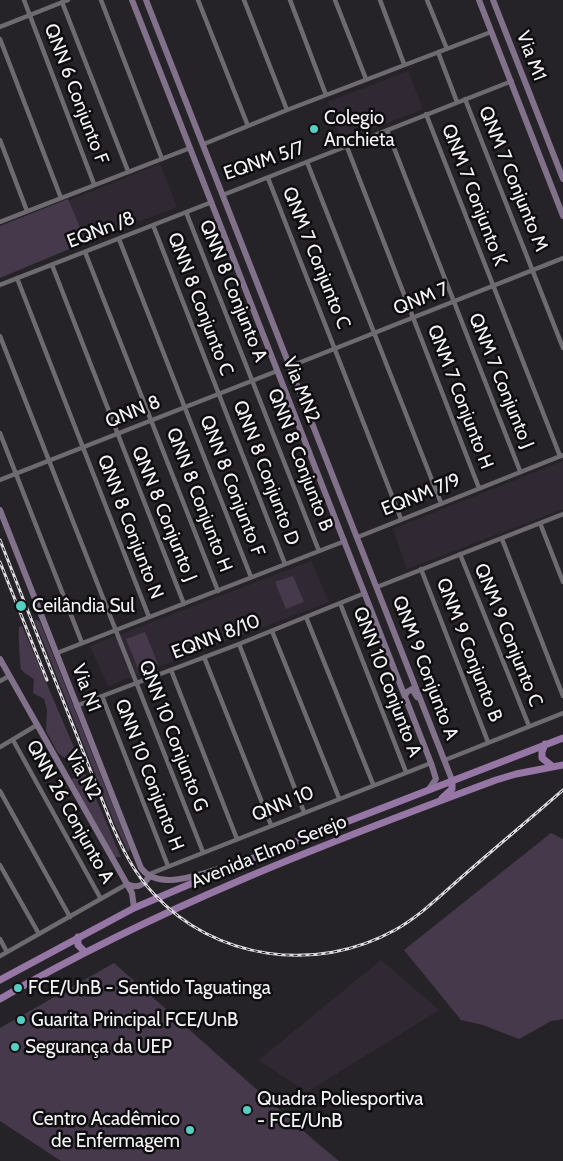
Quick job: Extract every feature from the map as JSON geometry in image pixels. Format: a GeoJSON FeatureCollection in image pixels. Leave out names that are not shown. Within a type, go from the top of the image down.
{"type":"FeatureCollection","features":[{"type":"Feature","properties":{"kind":"main road","name":"Via MN2"},"geometry":{"type":"LineString","coordinates":[[132,0],[366,593],[431,763],[436,779],[429,789]]}},
{"type":"Feature","properties":{"kind":"main road"},"geometry":{"type":"LineString","coordinates":[[146,0],[204,144]]}},
{"type":"Feature","properties":{"kind":"main road","name":"Via M1"},"geometry":{"type":"LineString","coordinates":[[479,0],[563,216]]}},
{"type":"Feature","properties":{"kind":"main road","name":"Via M1"},"geometry":{"type":"LineString","coordinates":[[493,0],[562,176]]}},
{"type":"Feature","properties":{"kind":"main road"},"geometry":{"type":"LineString","coordinates":[[136,11],[148,30],[158,56],[162,58],[166,56],[166,50]]}},
{"type":"Feature","properties":{"kind":"main road"},"geometry":{"type":"LineString","coordinates":[[160,70],[164,64],[169,66],[180,93],[188,104]]}},
{"type":"Feature","properties":{"kind":"main road"},"geometry":{"type":"LineString","coordinates":[[506,68],[515,82],[528,115],[533,117],[537,112]]}},
{"type":"Feature","properties":{"kind":"main road"},"geometry":{"type":"LineString","coordinates":[[530,130],[530,126],[533,124],[538,125],[552,159],[562,176]]}},
{"type":"Feature","properties":{"kind":"main road","name":"EQNM 5/7"},"geometry":{"type":"LineString","coordinates":[[204,144],[223,195]]}},
{"type":"Feature","properties":{"kind":"main road"},"geometry":{"type":"LineString","coordinates":[[223,195],[377,587]]}},
{"type":"Feature","properties":{"kind":"main road"},"geometry":{"type":"LineString","coordinates":[[226,238],[248,281],[256,278]]}},
{"type":"Feature","properties":{"kind":"main road"},"geometry":{"type":"LineString","coordinates":[[246,289],[258,285]]}},
{"type":"Feature","properties":{"kind":"main road"},"geometry":{"type":"LineString","coordinates":[[288,397],[300,418],[312,447],[317,448],[320,442]]}},
{"type":"Feature","properties":{"kind":"main road"},"geometry":{"type":"LineString","coordinates":[[312,456],[324,452]]}},
{"type":"Feature","properties":{"kind":"main road","name":"Via N1"},"geometry":{"type":"LineString","coordinates":[[0,510],[138,861],[141,868],[148,875]]}},
{"type":"Feature","properties":{"kind":"main road","name":"QNM 9 Conjunto A"},"geometry":{"type":"LineString","coordinates":[[377,587],[452,780]]}},
{"type":"Feature","properties":{"kind":"main road"},"geometry":{"type":"LineString","coordinates":[[379,630],[382,624],[388,624],[393,636],[398,640]]}},
{"type":"Feature","properties":{"kind":"main road"},"geometry":{"type":"LineString","coordinates":[[383,640],[393,655],[404,683],[409,683],[412,676]]}},
{"type":"Feature","properties":{"kind":"main road","name":"Via N2"},"geometry":{"type":"LineString","coordinates":[[0,659],[127,884],[134,898],[134,908]]}},
{"type":"Feature","properties":{"kind":"main road"},"geometry":{"type":"LineString","coordinates":[[405,696],[408,690],[412,689],[425,718],[436,736]]}},
{"type":"Feature","properties":{"kind":"main road","name":"Avenida Elmo Serejo"},"geometry":{"type":"LineString","coordinates":[[0,980],[134,908],[320,831],[563,738]]}},
{"type":"Feature","properties":{"kind":"main road"},"geometry":{"type":"LineString","coordinates":[[545,744],[542,758],[552,766]]}},
{"type":"Feature","properties":{"kind":"main road","name":"Avenida Elmo Serejo"},"geometry":{"type":"LineString","coordinates":[[0,999],[85,952],[239,879],[502,778],[563,765]]}},
{"type":"Feature","properties":{"kind":"main road"},"geometry":{"type":"LineString","coordinates":[[436,802],[452,790],[452,780]]}},
{"type":"Feature","properties":{"kind":"main road"},"geometry":{"type":"LineString","coordinates":[[320,831],[320,840],[324,846]]}},
{"type":"Feature","properties":{"kind":"main road"},"geometry":{"type":"LineString","coordinates":[[308,836],[313,839],[314,850]]}},
{"type":"Feature","properties":{"kind":"main road","name":"Avenida Elmo Serejo"},"geometry":{"type":"LineString","coordinates":[[148,875],[169,880],[230,867]]}},
{"type":"Feature","properties":{"kind":"main road"},"geometry":{"type":"LineString","coordinates":[[127,884],[139,886],[144,883],[148,875]]}},
{"type":"Feature","properties":{"kind":"main road"},"geometry":{"type":"LineString","coordinates":[[78,937],[78,945],[85,952]]}},
{"type":"Feature","properties":{"kind":"street","name":"QNN 6 Conjunto F"},"geometry":{"type":"LineString","coordinates":[[24,0],[94,184]]}},
{"type":"Feature","properties":{"kind":"street"},"geometry":{"type":"LineString","coordinates":[[101,0],[162,159]]}},
{"type":"Feature","properties":{"kind":"street"},"geometry":{"type":"LineString","coordinates":[[198,0],[248,126]]}},
{"type":"Feature","properties":{"kind":"street"},"geometry":{"type":"LineString","coordinates":[[244,0],[287,110]]}},
{"type":"Feature","properties":{"kind":"street"},"geometry":{"type":"LineString","coordinates":[[290,0],[326,95]]}},
{"type":"Feature","properties":{"kind":"street"},"geometry":{"type":"LineString","coordinates":[[335,0],[366,79]]}},
{"type":"Feature","properties":{"kind":"street"},"geometry":{"type":"LineString","coordinates":[[380,0],[404,64]]}},
{"type":"Feature","properties":{"kind":"street"},"geometry":{"type":"LineString","coordinates":[[427,0],[447,49]]}},
{"type":"Feature","properties":{"kind":"street"},"geometry":{"type":"LineString","coordinates":[[0,27],[65,1],[128,171]]}},
{"type":"Feature","properties":{"kind":"street","name":"EQNM 5/7"},"geometry":{"type":"LineString","coordinates":[[204,144],[404,64],[491,32]]}},
{"type":"Feature","properties":{"kind":"street"},"geometry":{"type":"LineString","coordinates":[[0,39],[61,198]]}},
{"type":"Feature","properties":{"kind":"street"},"geometry":{"type":"LineString","coordinates":[[438,52],[457,102]]}},
{"type":"Feature","properties":{"kind":"street","name":"EQNM 5/7"},"geometry":{"type":"LineString","coordinates":[[223,195],[426,114],[512,82]]}},
{"type":"Feature","properties":{"kind":"street","name":"QNM 7 Conjunto M"},"geometry":{"type":"LineString","coordinates":[[465,99],[563,348]]}},
{"type":"Feature","properties":{"kind":"street","name":"QNM 7 Conjunto K"},"geometry":{"type":"LineString","coordinates":[[426,114],[493,287],[562,455]]}},
{"type":"Feature","properties":{"kind":"street","name":"QNM 7 Conjunto J"},"geometry":{"type":"LineString","coordinates":[[387,130],[520,471]]}},
{"type":"Feature","properties":{"kind":"street"},"geometry":{"type":"LineString","coordinates":[[0,140],[27,211]]}},
{"type":"Feature","properties":{"kind":"street","name":"QNM 7 Conjunto H"},"geometry":{"type":"LineString","coordinates":[[347,147],[479,488]]}},
{"type":"Feature","properties":{"kind":"street"},"geometry":{"type":"LineString","coordinates":[[0,222],[190,148]]}},
{"type":"Feature","properties":{"kind":"street"},"geometry":{"type":"LineString","coordinates":[[307,162],[441,503]]}},
{"type":"Feature","properties":{"kind":"street","name":"QNM 7 Conjunto C"},"geometry":{"type":"LineString","coordinates":[[268,178],[401,519]]}},
{"type":"Feature","properties":{"kind":"street","name":"EQNn /8"},"geometry":{"type":"LineString","coordinates":[[0,285],[212,202]]}},
{"type":"Feature","properties":{"kind":"street","name":"QNN 8 Conjunto A"},"geometry":{"type":"LineString","coordinates":[[186,212],[252,380]]}},
{"type":"Feature","properties":{"kind":"street","name":"QNN 8 Conjunto C"},"geometry":{"type":"LineString","coordinates":[[153,225],[219,394]]}},
{"type":"Feature","properties":{"kind":"street","name":"QNN 8 Conjunto F"},"geometry":{"type":"LineString","coordinates":[[119,239],[251,577]]}},
{"type":"Feature","properties":{"kind":"street","name":"QNN 8 Conjunto H"},"geometry":{"type":"LineString","coordinates":[[84,252],[218,590]]}},
{"type":"Feature","properties":{"kind":"street","name":"QNM 7"},"geometry":{"type":"LineString","coordinates":[[291,366],[563,258]]}},
{"type":"Feature","properties":{"kind":"street","name":"QNN 8 Conjunto J"},"geometry":{"type":"LineString","coordinates":[[52,265],[116,434],[184,604]]}},
{"type":"Feature","properties":{"kind":"street","name":"QNN 8 Conjunto N"},"geometry":{"type":"LineString","coordinates":[[17,278],[149,617]]}},
{"type":"Feature","properties":{"kind":"street","name":"QNN 10 Conjunto G"},"geometry":{"type":"LineString","coordinates":[[0,336],[203,852]]}},
{"type":"Feature","properties":{"kind":"street","name":"QNN 8"},"geometry":{"type":"LineString","coordinates":[[0,480],[277,371]]}},
{"type":"Feature","properties":{"kind":"street","name":"QNN 8 Conjunto B"},"geometry":{"type":"LineString","coordinates":[[252,380],[319,551]]}},
{"type":"Feature","properties":{"kind":"street","name":"QNN 8 Conjunto D"},"geometry":{"type":"LineString","coordinates":[[219,394],[285,564]]}},
{"type":"Feature","properties":{"kind":"street"},"geometry":{"type":"LineString","coordinates":[[0,433],[82,643]]}},
{"type":"Feature","properties":{"kind":"street","name":"EQNM 7/9"},"geometry":{"type":"LineString","coordinates":[[358,537],[562,455]]}},
{"type":"Feature","properties":{"kind":"street"},"geometry":{"type":"LineString","coordinates":[[377,587],[563,514]]}},
{"type":"Feature","properties":{"kind":"street"},"geometry":{"type":"LineString","coordinates":[[540,523],[563,582]]}},
{"type":"Feature","properties":{"kind":"street"},"geometry":{"type":"LineString","coordinates":[[502,539],[563,696]]}},
{"type":"Feature","properties":{"kind":"street"},"geometry":{"type":"LineString","coordinates":[[57,653],[345,541]]}},
{"type":"Feature","properties":{"kind":"street","name":"QNM 9 Conjunto C"},"geometry":{"type":"LineString","coordinates":[[460,554],[529,726]]}},
{"type":"Feature","properties":{"kind":"street","name":"QNM 9 Conjunto B"},"geometry":{"type":"LineString","coordinates":[[421,569],[488,742]]}},
{"type":"Feature","properties":{"kind":"street","name":"EQNN 8/10"},"geometry":{"type":"LineString","coordinates":[[76,706],[204,658],[366,593]]}},
{"type":"Feature","properties":{"kind":"street","name":"QNN 10 Conjunto A"},"geometry":{"type":"LineString","coordinates":[[340,603],[406,772]]}},
{"type":"Feature","properties":{"kind":"street"},"geometry":{"type":"LineString","coordinates":[[306,617],[373,784]]}},
{"type":"Feature","properties":{"kind":"street"},"geometry":{"type":"LineString","coordinates":[[272,631],[339,798]]}},
{"type":"Feature","properties":{"kind":"street"},"geometry":{"type":"LineString","coordinates":[[238,644],[304,812]]}},
{"type":"Feature","properties":{"kind":"street"},"geometry":{"type":"LineString","coordinates":[[204,658],[271,825]]}},
{"type":"Feature","properties":{"kind":"street"},"geometry":{"type":"LineString","coordinates":[[171,670],[237,839]]}},
{"type":"Feature","properties":{"kind":"street"},"geometry":{"type":"LineString","coordinates":[[0,681],[9,676]]}},
{"type":"Feature","properties":{"kind":"street","name":"QNN 10 Conjunto H"},"geometry":{"type":"LineString","coordinates":[[102,696],[168,866]]}},
{"type":"Feature","properties":{"kind":"street"},"geometry":{"type":"LineString","coordinates":[[445,760],[563,713]]}},
{"type":"Feature","properties":{"kind":"street"},"geometry":{"type":"LineString","coordinates":[[0,747],[37,725]]}},
{"type":"Feature","properties":{"kind":"street","name":"QNN 26 Conjunto A"},"geometry":{"type":"LineString","coordinates":[[13,740],[101,899]]}},
{"type":"Feature","properties":{"kind":"street","name":"QNN 10"},"geometry":{"type":"LineString","coordinates":[[148,875],[373,784],[431,763]]}},
{"type":"Feature","properties":{"kind":"street"},"geometry":{"type":"LineString","coordinates":[[0,791],[70,916]]}},
{"type":"Feature","properties":{"kind":"street"},"geometry":{"type":"LineString","coordinates":[[0,865],[39,934]]}},
{"type":"Feature","properties":{"kind":"street"},"geometry":{"type":"LineString","coordinates":[[0,956],[127,884]]}},
{"type":"Feature","properties":{"kind":"street"},"geometry":{"type":"LineString","coordinates":[[0,939],[8,952]]}},
{"type":"Feature","properties":{"kind":"shaded area"},"geometry":{"type":"Polygon","coordinates":[[[408,71],[423,109],[342,141],[328,102],[408,71]]]}},
{"type":"Feature","properties":{"kind":"shaded area"},"geometry":{"type":"Polygon","coordinates":[[[160,164],[177,207],[0,274],[0,228],[160,164]]]}},
{"type":"Feature","properties":{"kind":"shaded area"},"geometry":{"type":"Polygon","coordinates":[[[68,199],[86,242],[0,278],[0,226],[68,199]]]}},
{"type":"Feature","properties":{"kind":"shaded area"},"geometry":{"type":"Polygon","coordinates":[[[563,461],[563,509],[407,569],[393,529],[563,461]]]}},
{"type":"Feature","properties":{"kind":"shaded area"},"geometry":{"type":"Polygon","coordinates":[[[311,561],[329,602],[108,686],[90,646],[311,561]]]}},
{"type":"Feature","properties":{"kind":"shaded area"},"geometry":{"type":"Polygon","coordinates":[[[293,576],[304,602],[286,609],[275,582],[293,576]]]}},
{"type":"Feature","properties":{"kind":"shaded area"},"geometry":{"type":"Polygon","coordinates":[[[34,621],[40,622],[130,849],[128,852],[114,822],[34,621]]]}},
{"type":"Feature","properties":{"kind":"shaded area"},"geometry":{"type":"Polygon","coordinates":[[[22,626],[121,857],[115,857],[71,779],[75,778],[70,762],[58,753],[46,731],[47,710],[44,699],[33,693],[34,679],[25,674],[21,669],[19,627],[22,626]]]}},
{"type":"Feature","properties":{"kind":"shaded area"},"geometry":{"type":"Polygon","coordinates":[[[145,632],[158,664],[139,671],[126,639],[145,632]]]}},
{"type":"Feature","properties":{"kind":"shaded area"},"geometry":{"type":"Polygon","coordinates":[[[551,833],[563,839],[563,1019],[551,1021],[519,1039],[483,1025],[461,1020],[404,950],[551,833]]]}},
{"type":"Feature","properties":{"kind":"shaded area"},"geometry":{"type":"Polygon","coordinates":[[[381,960],[439,1010],[307,1092],[259,1060],[381,960]]]}},
{"type":"Feature","properties":{"kind":"shaded area"},"geometry":{"type":"Polygon","coordinates":[[[114,963],[339,1161],[61,1161],[0,1121],[0,1028],[114,963]]]}},
{"type":"Feature","properties":{"kind":"railway"},"geometry":{"type":"LineString","coordinates":[[0,540],[112,825],[125,852],[140,877],[153,893],[178,916],[205,933],[236,946],[267,953],[300,955],[332,952],[364,944],[395,930],[422,912],[563,790]]}},
{"type":"Feature","properties":{"kind":"railway"},"geometry":{"type":"LineString","coordinates":[[0,562],[47,680]]}},
{"type":"Feature","properties":{"kind":"place","name":"Colegio Anchieta"},"geometry":{"type":"Point","coordinates":[314,129]}},
{"type":"Feature","properties":{"kind":"place","name":"Ceilândia Sul"},"geometry":{"type":"Point","coordinates":[21,606]}},
{"type":"Feature","properties":{"kind":"place","name":"FCE/UnB - Sentido Taguatinga"},"geometry":{"type":"Point","coordinates":[18,988]}},
{"type":"Feature","properties":{"kind":"place","name":"Guarita Principal FCE/UnB"},"geometry":{"type":"Point","coordinates":[21,1020]}},
{"type":"Feature","properties":{"kind":"place","name":"Segurança da UEP"},"geometry":{"type":"Point","coordinates":[15,1047]}},
{"type":"Feature","properties":{"kind":"place","name":"Quadra Poliesportiva - FCE/UnB"},"geometry":{"type":"Point","coordinates":[247,1110]}},
{"type":"Feature","properties":{"kind":"place","name":"Centro Acadêmico de Enfermagem"},"geometry":{"type":"Point","coordinates":[190,1130]}}]}
